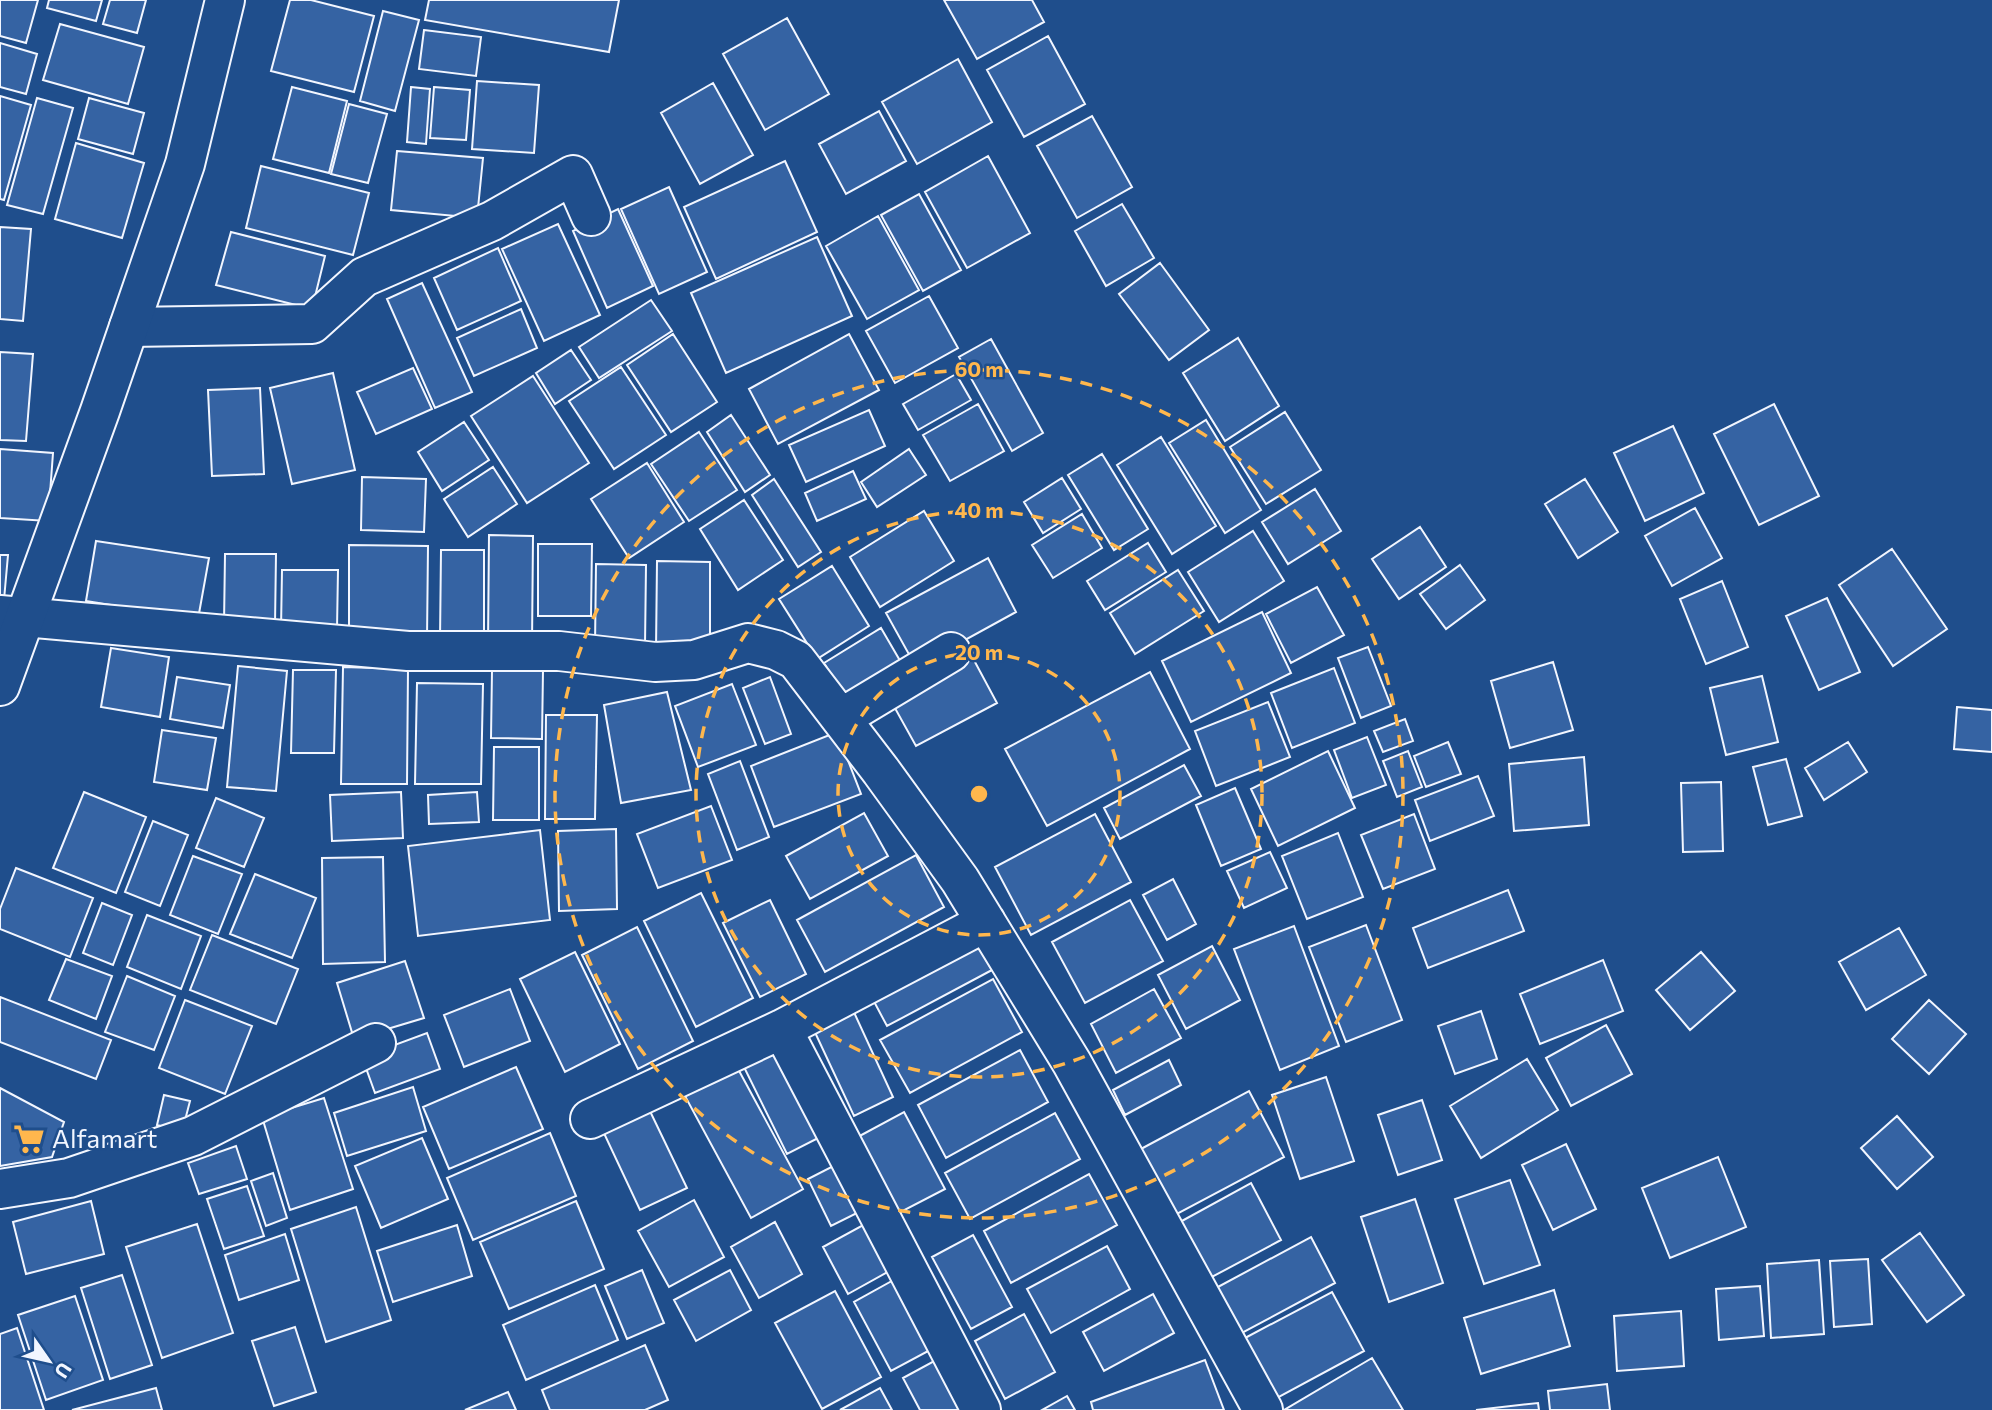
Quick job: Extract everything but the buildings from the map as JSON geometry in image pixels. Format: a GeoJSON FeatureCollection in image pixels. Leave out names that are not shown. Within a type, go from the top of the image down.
{"type":"FeatureCollection","features":[{"type":"Feature","properties":{"kind":"street"},"geometry":{"type":"LineString","coordinates":[[0,686],[13,616],[129,327],[185,164],[225,0]]}},
{"type":"Feature","properties":{"kind":"street"},"geometry":{"type":"LineString","coordinates":[[129,327],[313,324],[364,277],[492,220],[573,175],[591,216]]}},
{"type":"Feature","properties":{"kind":"street"},"geometry":{"type":"LineString","coordinates":[[13,616],[408,651],[559,651],[655,662],[694,660],[748,643],[776,650],[796,660],[960,880],[1084,1086],[1263,1410]]}},
{"type":"Feature","properties":{"kind":"street"},"geometry":{"type":"LineString","coordinates":[[841,718],[951,652]]}},
{"type":"Feature","properties":{"kind":"street"},"geometry":{"type":"LineString","coordinates":[[590,1119],[782,1029],[986,922]]}},
{"type":"Feature","properties":{"kind":"street"},"geometry":{"type":"LineString","coordinates":[[782,1029],[981,1410]]}},
{"type":"Feature","properties":{"kind":"street"},"geometry":{"type":"LineString","coordinates":[[0,1189],[69,1178],[193,1136],[376,1043]]}},
{"type":"Feature","properties":{"kind":"place","name":"Alfamart"},"geometry":{"type":"Point","coordinates":[29,1139]}}]}
